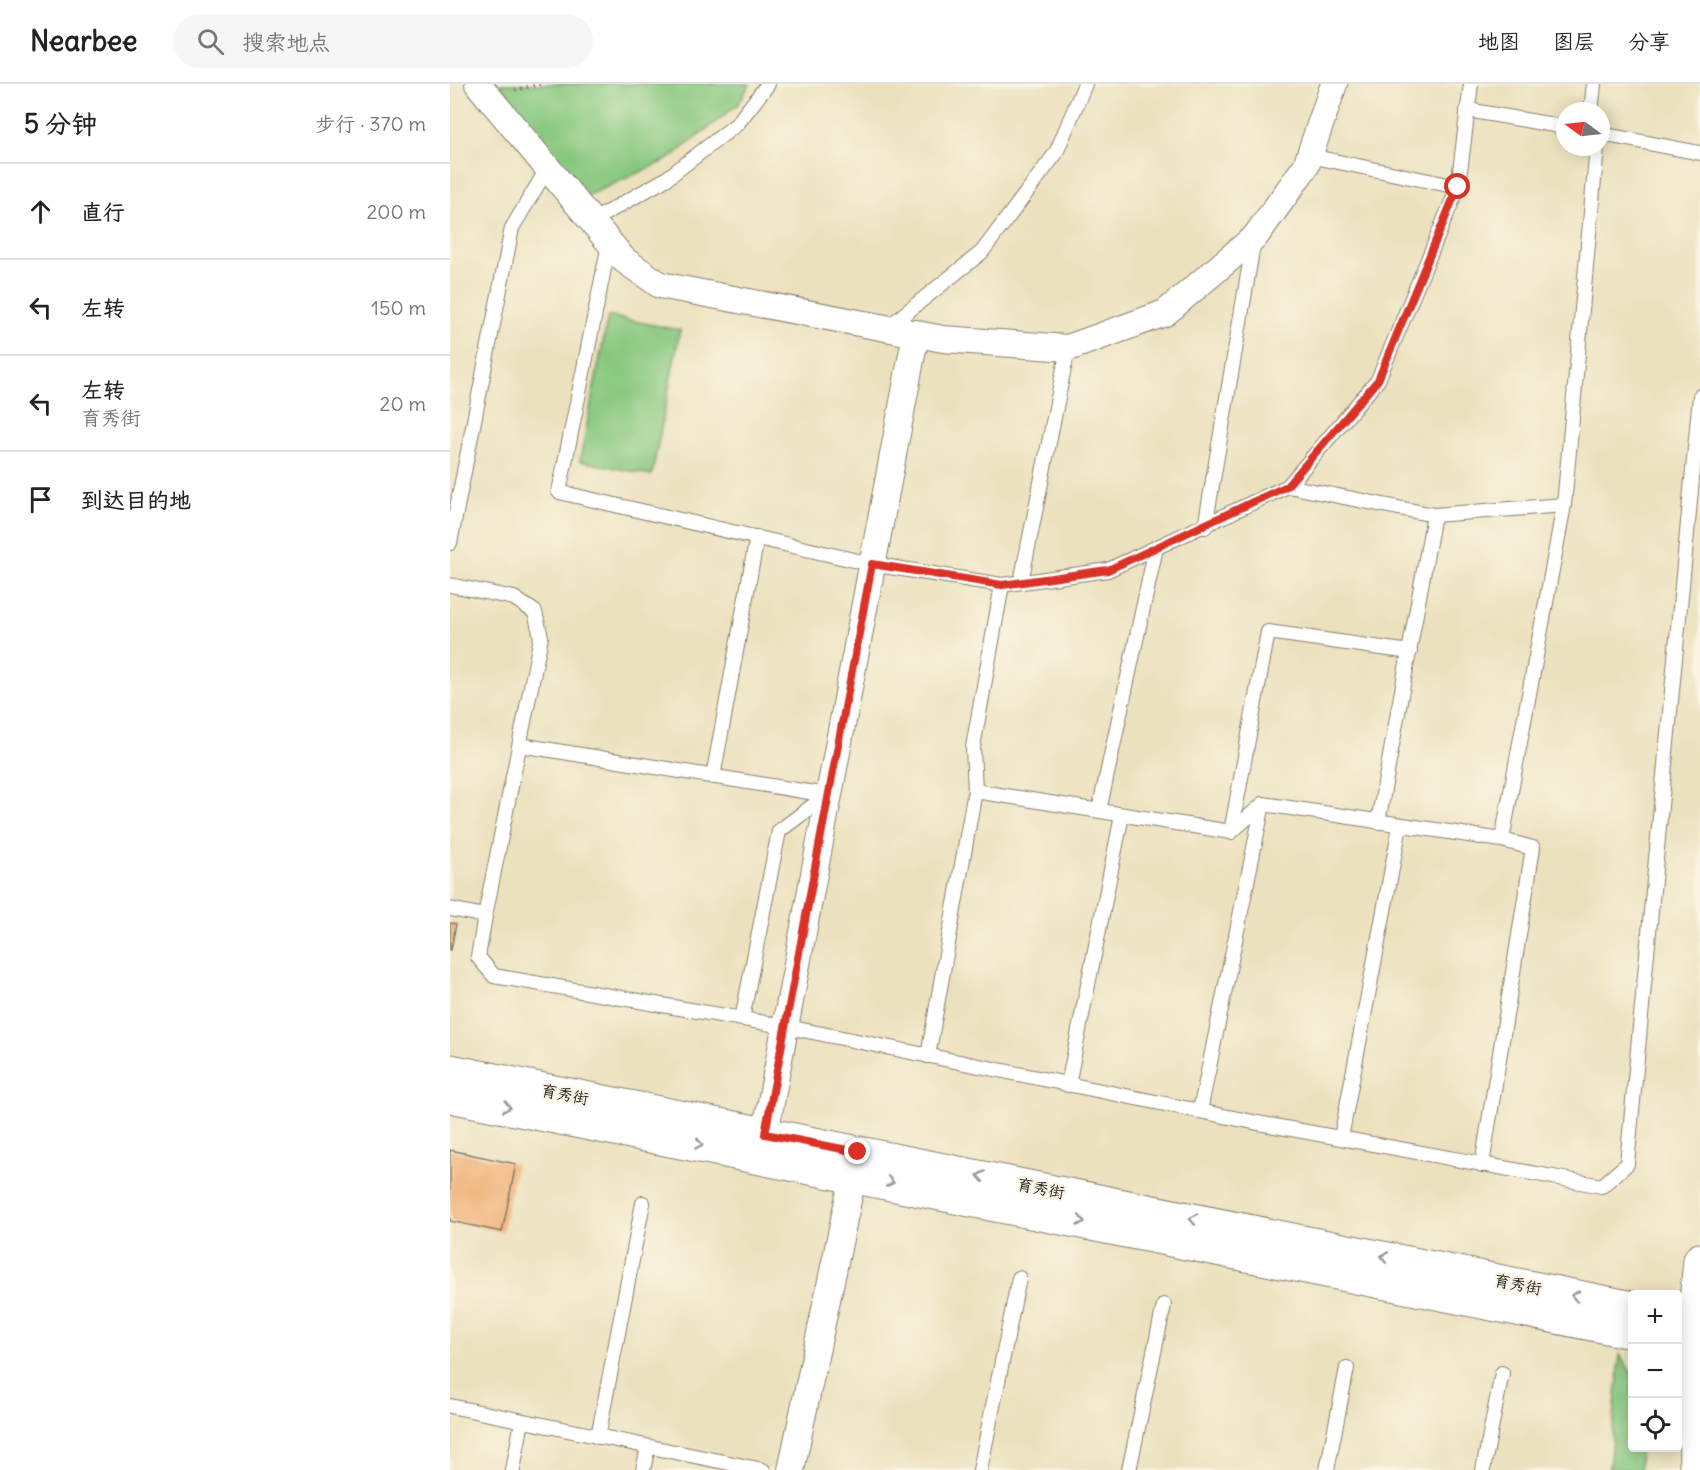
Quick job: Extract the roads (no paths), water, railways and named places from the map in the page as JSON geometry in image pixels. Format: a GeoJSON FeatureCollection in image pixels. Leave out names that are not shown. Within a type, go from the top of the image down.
{"type":"FeatureCollection","features":[{"type":"Feature","properties":{"kind":"street"},"geometry":{"type":"LineString","coordinates":[[478,84],[609,244],[624,260],[660,285],[943,339],[1068,348],[1165,313],[1255,237],[1306,166],[1334,84]]}},
{"type":"Feature","properties":{"kind":"street"},"geometry":{"type":"LineString","coordinates":[[765,1134],[783,1026],[915,333]]}},
{"type":"Feature","properties":{"kind":"street","name":"育秀街"},"geometry":{"type":"LineString","coordinates":[[450,1071],[765,1134],[856,1163],[1628,1331]]}},
{"type":"Feature","properties":{"kind":"street","name":"育秀街"},"geometry":{"type":"LineString","coordinates":[[450,1096],[856,1163],[1628,1307]]}},
{"type":"Feature","properties":{"kind":"street"},"geometry":{"type":"LineString","coordinates":[[791,1470],[856,1163]]}},
{"type":"Feature","properties":{"kind":"street"},"geometry":{"type":"LineString","coordinates":[[1696,1470],[1691,1331],[1700,1260]]}},
{"type":"Feature","properties":{"kind":"lane"},"geometry":{"type":"LineString","coordinates":[[590,222],[666,179],[737,124],[768,84]]}},
{"type":"Feature","properties":{"kind":"lane"},"geometry":{"type":"LineString","coordinates":[[887,328],[981,252],[1056,153],[1085,84]]}},
{"type":"Feature","properties":{"kind":"lane"},"geometry":{"type":"LineString","coordinates":[[609,244],[559,492],[872,564],[1002,585],[1108,570],[1205,527],[1287,486],[1378,380],[1458,187],[1471,84]]}},
{"type":"Feature","properties":{"kind":"lane"},"geometry":{"type":"LineString","coordinates":[[1592,102],[1594,84]]}},
{"type":"Feature","properties":{"kind":"lane"},"geometry":{"type":"LineString","coordinates":[[1467,110],[1556,125]]}},
{"type":"Feature","properties":{"kind":"lane"},"geometry":{"type":"LineString","coordinates":[[1610,136],[1700,153]]}},
{"type":"Feature","properties":{"kind":"lane"},"geometry":{"type":"LineString","coordinates":[[1310,156],[1458,187]]}},
{"type":"Feature","properties":{"kind":"lane"},"geometry":{"type":"LineString","coordinates":[[1502,840],[1564,505],[1596,156]]}},
{"type":"Feature","properties":{"kind":"lane"},"geometry":{"type":"LineString","coordinates":[[450,543],[512,228],[547,169]]}},
{"type":"Feature","properties":{"kind":"lane"},"geometry":{"type":"LineString","coordinates":[[1205,527],[1255,237]]}},
{"type":"Feature","properties":{"kind":"lane"},"geometry":{"type":"LineString","coordinates":[[1021,582],[1068,348]]}},
{"type":"Feature","properties":{"kind":"lane"},"geometry":{"type":"LineString","coordinates":[[450,585],[514,598],[535,612],[541,637],[478,957],[494,976],[783,1026],[1200,1111],[1602,1186],[1628,1164],[1700,396]]}},
{"type":"Feature","properties":{"kind":"lane"},"geometry":{"type":"LineString","coordinates":[[1287,486],[1434,515],[1564,505]]}},
{"type":"Feature","properties":{"kind":"lane"},"geometry":{"type":"LineString","coordinates":[[1378,822],[1434,515]]}},
{"type":"Feature","properties":{"kind":"lane"},"geometry":{"type":"LineString","coordinates":[[713,777],[757,537]]}},
{"type":"Feature","properties":{"kind":"lane"},"geometry":{"type":"LineString","coordinates":[[1099,811],[1156,548]]}},
{"type":"Feature","properties":{"kind":"lane"},"geometry":{"type":"LineString","coordinates":[[928,1056],[975,791],[973,747],[1002,585]]}},
{"type":"Feature","properties":{"kind":"lane"},"geometry":{"type":"LineString","coordinates":[[1231,832],[1268,632],[1410,652]]}},
{"type":"Feature","properties":{"kind":"lane"},"geometry":{"type":"LineString","coordinates":[[520,745],[827,795]]}},
{"type":"Feature","properties":{"kind":"lane"},"geometry":{"type":"LineString","coordinates":[[975,791],[1231,832]]}},
{"type":"Feature","properties":{"kind":"lane"},"geometry":{"type":"LineString","coordinates":[[742,1019],[779,831],[827,795]]}},
{"type":"Feature","properties":{"kind":"lane"},"geometry":{"type":"LineString","coordinates":[[1263,804],[1502,840],[1533,848],[1482,1165]]}},
{"type":"Feature","properties":{"kind":"lane"},"geometry":{"type":"LineString","coordinates":[[1231,832],[1263,804]]}},
{"type":"Feature","properties":{"kind":"lane"},"geometry":{"type":"LineString","coordinates":[[1200,1111],[1263,804]]}},
{"type":"Feature","properties":{"kind":"lane"},"geometry":{"type":"LineString","coordinates":[[1068,1085],[1122,814]]}},
{"type":"Feature","properties":{"kind":"lane"},"geometry":{"type":"LineString","coordinates":[[1341,1138],[1400,826]]}},
{"type":"Feature","properties":{"kind":"lane"},"geometry":{"type":"LineString","coordinates":[[450,909],[485,916]]}},
{"type":"Feature","properties":{"kind":"lane"},"geometry":{"type":"LineString","coordinates":[[598,1437],[644,1203]]}},
{"type":"Feature","properties":{"kind":"lane"},"geometry":{"type":"LineString","coordinates":[[980,1470],[1019,1278]]}},
{"type":"Feature","properties":{"kind":"lane"},"geometry":{"type":"LineString","coordinates":[[1129,1470],[1164,1305]]}},
{"type":"Feature","properties":{"kind":"lane"},"geometry":{"type":"LineString","coordinates":[[1327,1470],[1347,1368]]}},
{"type":"Feature","properties":{"kind":"lane"},"geometry":{"type":"LineString","coordinates":[[1483,1470],[1502,1374]]}},
{"type":"Feature","properties":{"kind":"lane"},"geometry":{"type":"LineString","coordinates":[[450,1406],[763,1470]]}},
{"type":"Feature","properties":{"kind":"lane"},"geometry":{"type":"LineString","coordinates":[[513,1470],[522,1421]]}},
{"type":"Feature","properties":{"kind":"lane"},"geometry":{"type":"LineString","coordinates":[[643,1470],[648,1448]]}}]}
